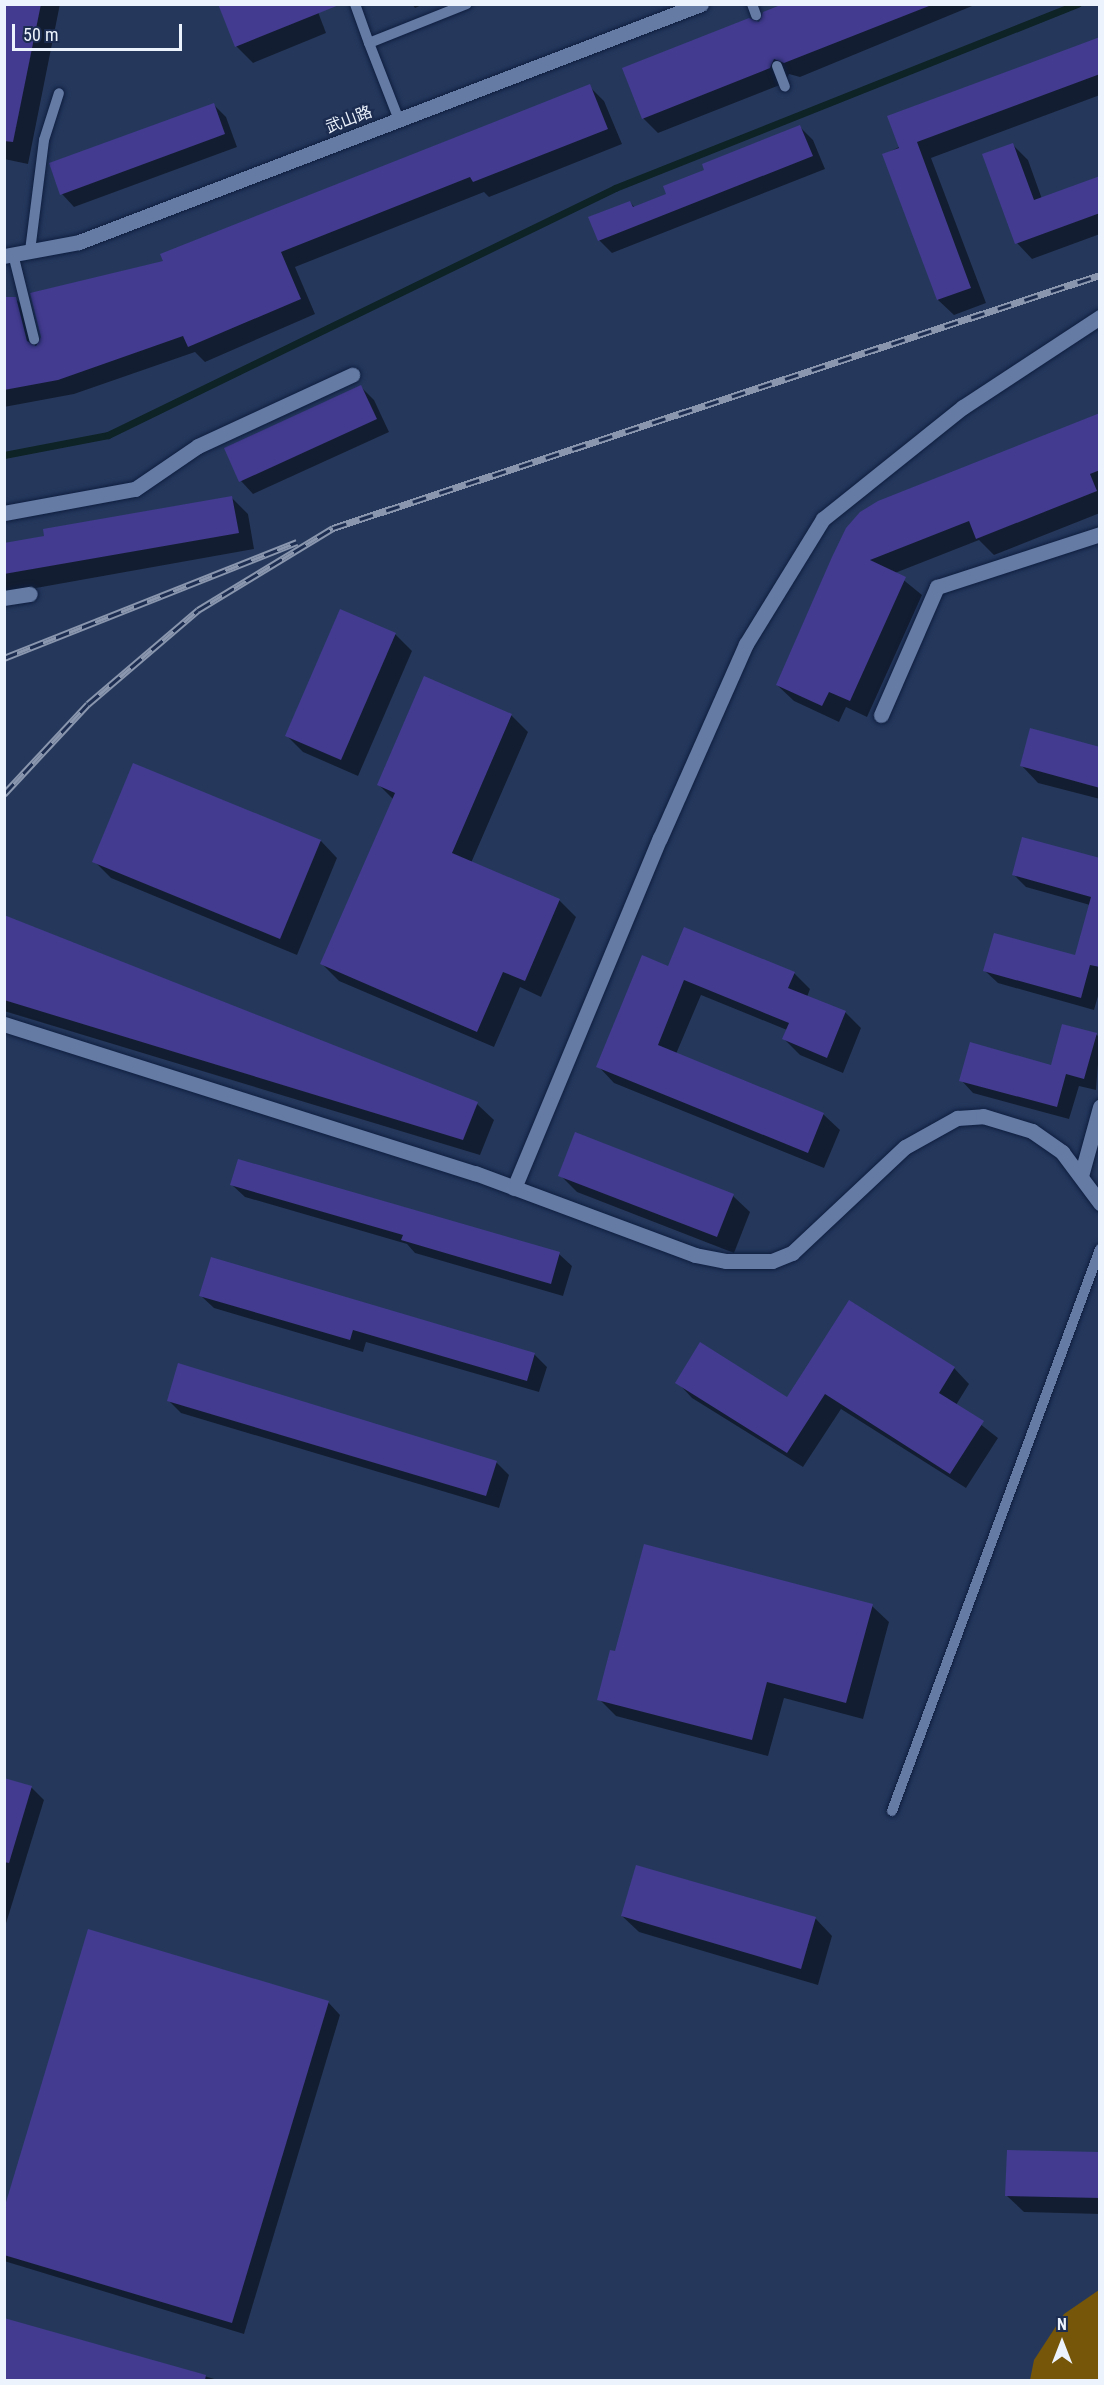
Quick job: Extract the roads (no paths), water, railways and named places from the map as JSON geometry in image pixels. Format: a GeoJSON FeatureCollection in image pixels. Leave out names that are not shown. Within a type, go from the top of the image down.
{"type":"FeatureCollection","features":[{"type":"Feature","properties":{"kind":"street","name":"武山路"},"geometry":{"type":"LineString","coordinates":[[9,255],[79,242],[701,4]]}},
{"type":"Feature","properties":{"kind":"street"},"geometry":{"type":"LineString","coordinates":[[514,1188],[660,838],[746,644],[823,519],[963,407],[1100,317]]}},
{"type":"Feature","properties":{"kind":"street"},"geometry":{"type":"LineString","coordinates":[[4,513],[135,489],[198,446],[352,375]]}},
{"type":"Feature","properties":{"kind":"street"},"geometry":{"type":"LineString","coordinates":[[881,715],[937,587],[1100,534]]}},
{"type":"Feature","properties":{"kind":"street"},"geometry":{"type":"LineString","coordinates":[[4,598],[30,594]]}},
{"type":"Feature","properties":{"kind":"street"},"geometry":{"type":"LineString","coordinates":[[4,1024],[514,1188],[695,1255],[754,1263],[772,1261],[792,1253],[905,1147],[957,1118],[983,1116],[1032,1131],[1062,1152],[1100,1203]]}},
{"type":"Feature","properties":{"kind":"street"},"geometry":{"type":"LineString","coordinates":[[1081,1176],[1100,1107]]}},
{"type":"Feature","properties":{"kind":"lane"},"geometry":{"type":"LineString","coordinates":[[355,4],[399,120]]}},
{"type":"Feature","properties":{"kind":"lane"},"geometry":{"type":"LineString","coordinates":[[369,43],[467,4]]}},
{"type":"Feature","properties":{"kind":"lane"},"geometry":{"type":"LineString","coordinates":[[777,66],[785,87]]}},
{"type":"Feature","properties":{"kind":"lane"},"geometry":{"type":"LineString","coordinates":[[30,251],[44,140],[59,93]]}},
{"type":"Feature","properties":{"kind":"lane"},"geometry":{"type":"LineString","coordinates":[[9,255],[34,339]]}},
{"type":"Feature","properties":{"kind":"lane"},"geometry":{"type":"LineString","coordinates":[[892,1811],[1100,1249]]}},
{"type":"Feature","properties":{"kind":"waterway"},"geometry":{"type":"LineString","coordinates":[[4,455],[108,435],[615,188],[1078,4]]}},
{"type":"Feature","properties":{"kind":"railway"},"geometry":{"type":"LineString","coordinates":[[4,794],[88,704],[198,610],[333,528],[1100,275]]}},
{"type":"Feature","properties":{"kind":"railway"},"geometry":{"type":"LineString","coordinates":[[4,658],[297,542]]}}]}
